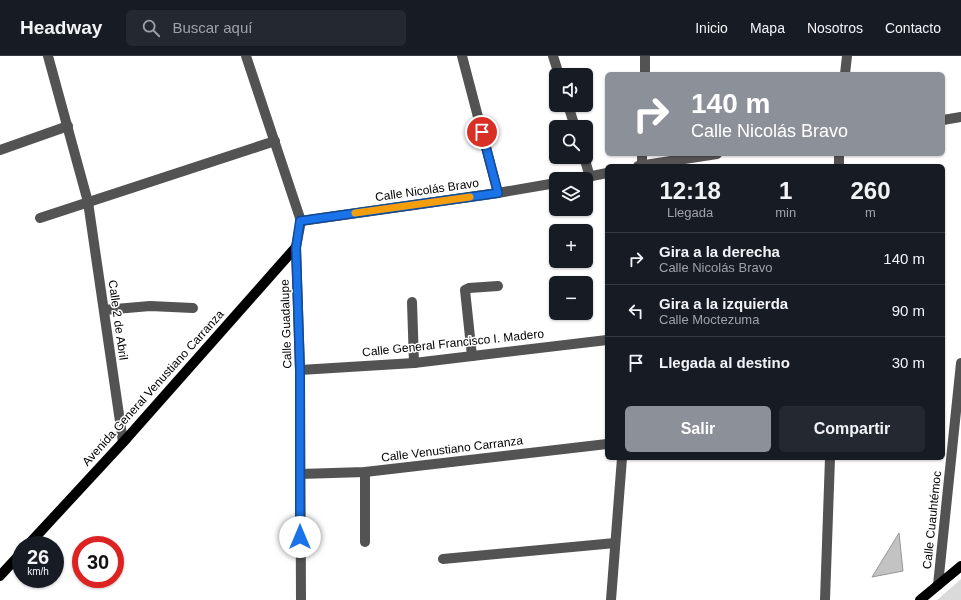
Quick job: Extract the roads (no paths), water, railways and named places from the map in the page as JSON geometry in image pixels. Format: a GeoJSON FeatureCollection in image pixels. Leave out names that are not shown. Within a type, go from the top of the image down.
{"type":"FeatureCollection","features":[{"type":"Feature","properties":{"kind":"main road","name":"Avenida General Venustiano Carranza"},"geometry":{"type":"LineString","coordinates":[[36,536],[123,442],[296,248]]}},
{"type":"Feature","properties":{"kind":"main road"},"geometry":{"type":"LineString","coordinates":[[0,576],[12,563]]}},
{"type":"Feature","properties":{"kind":"main road"},"geometry":{"type":"LineString","coordinates":[[920,600],[961,566]]}},
{"type":"Feature","properties":{"kind":"street","name":"Calle 2 de Abril"},"geometry":{"type":"LineString","coordinates":[[48,56],[88,202],[123,442]]}},
{"type":"Feature","properties":{"kind":"street","name":"Calle Guadalupe"},"geometry":{"type":"LineString","coordinates":[[246,56],[300,221],[296,248],[300,370],[301,600]]}},
{"type":"Feature","properties":{"kind":"street"},"geometry":{"type":"LineString","coordinates":[[462,56],[498,193]]}},
{"type":"Feature","properties":{"kind":"street"},"geometry":{"type":"LineString","coordinates":[[553,56],[557,68]]}},
{"type":"Feature","properties":{"kind":"street"},"geometry":{"type":"LineString","coordinates":[[645,56],[645,72]]}},
{"type":"Feature","properties":{"kind":"street"},"geometry":{"type":"LineString","coordinates":[[845,72],[847,56]]}},
{"type":"Feature","properties":{"kind":"street"},"geometry":{"type":"LineString","coordinates":[[945,120],[961,117]]}},
{"type":"Feature","properties":{"kind":"street"},"geometry":{"type":"LineString","coordinates":[[0,150],[68,126]]}},
{"type":"Feature","properties":{"kind":"street"},"geometry":{"type":"LineString","coordinates":[[40,218],[275,141]]}},
{"type":"Feature","properties":{"kind":"street"},"geometry":{"type":"LineString","coordinates":[[654,164],[704,156]]}},
{"type":"Feature","properties":{"kind":"street"},"geometry":{"type":"LineString","coordinates":[[593,176],[605,173]]}},
{"type":"Feature","properties":{"kind":"street","name":"Calle Nicolás Bravo"},"geometry":{"type":"LineString","coordinates":[[300,221],[498,193],[549,184]]}},
{"type":"Feature","properties":{"kind":"street"},"geometry":{"type":"LineString","coordinates":[[472,356],[465,290],[469,288],[498,286]]}},
{"type":"Feature","properties":{"kind":"street"},"geometry":{"type":"LineString","coordinates":[[412,302],[414,363]]}},
{"type":"Feature","properties":{"kind":"street"},"geometry":{"type":"LineString","coordinates":[[104,310],[150,306],[193,308]]}},
{"type":"Feature","properties":{"kind":"street","name":"Calle General Francisco I. Madero"},"geometry":{"type":"LineString","coordinates":[[300,370],[414,363],[605,340]]}},
{"type":"Feature","properties":{"kind":"street","name":"Calle Cuauhtémoc"},"geometry":{"type":"LineString","coordinates":[[938,585],[959,402],[961,363]]}},
{"type":"Feature","properties":{"kind":"street","name":"Calle Venustiano Carranza"},"geometry":{"type":"LineString","coordinates":[[300,474],[365,472],[605,444]]}},
{"type":"Feature","properties":{"kind":"street"},"geometry":{"type":"LineString","coordinates":[[611,600],[622,460]]}},
{"type":"Feature","properties":{"kind":"street"},"geometry":{"type":"LineString","coordinates":[[825,600],[830,460]]}},
{"type":"Feature","properties":{"kind":"street"},"geometry":{"type":"LineString","coordinates":[[365,472],[365,542]]}},
{"type":"Feature","properties":{"kind":"street"},"geometry":{"type":"LineString","coordinates":[[443,559],[615,543]]}}]}
